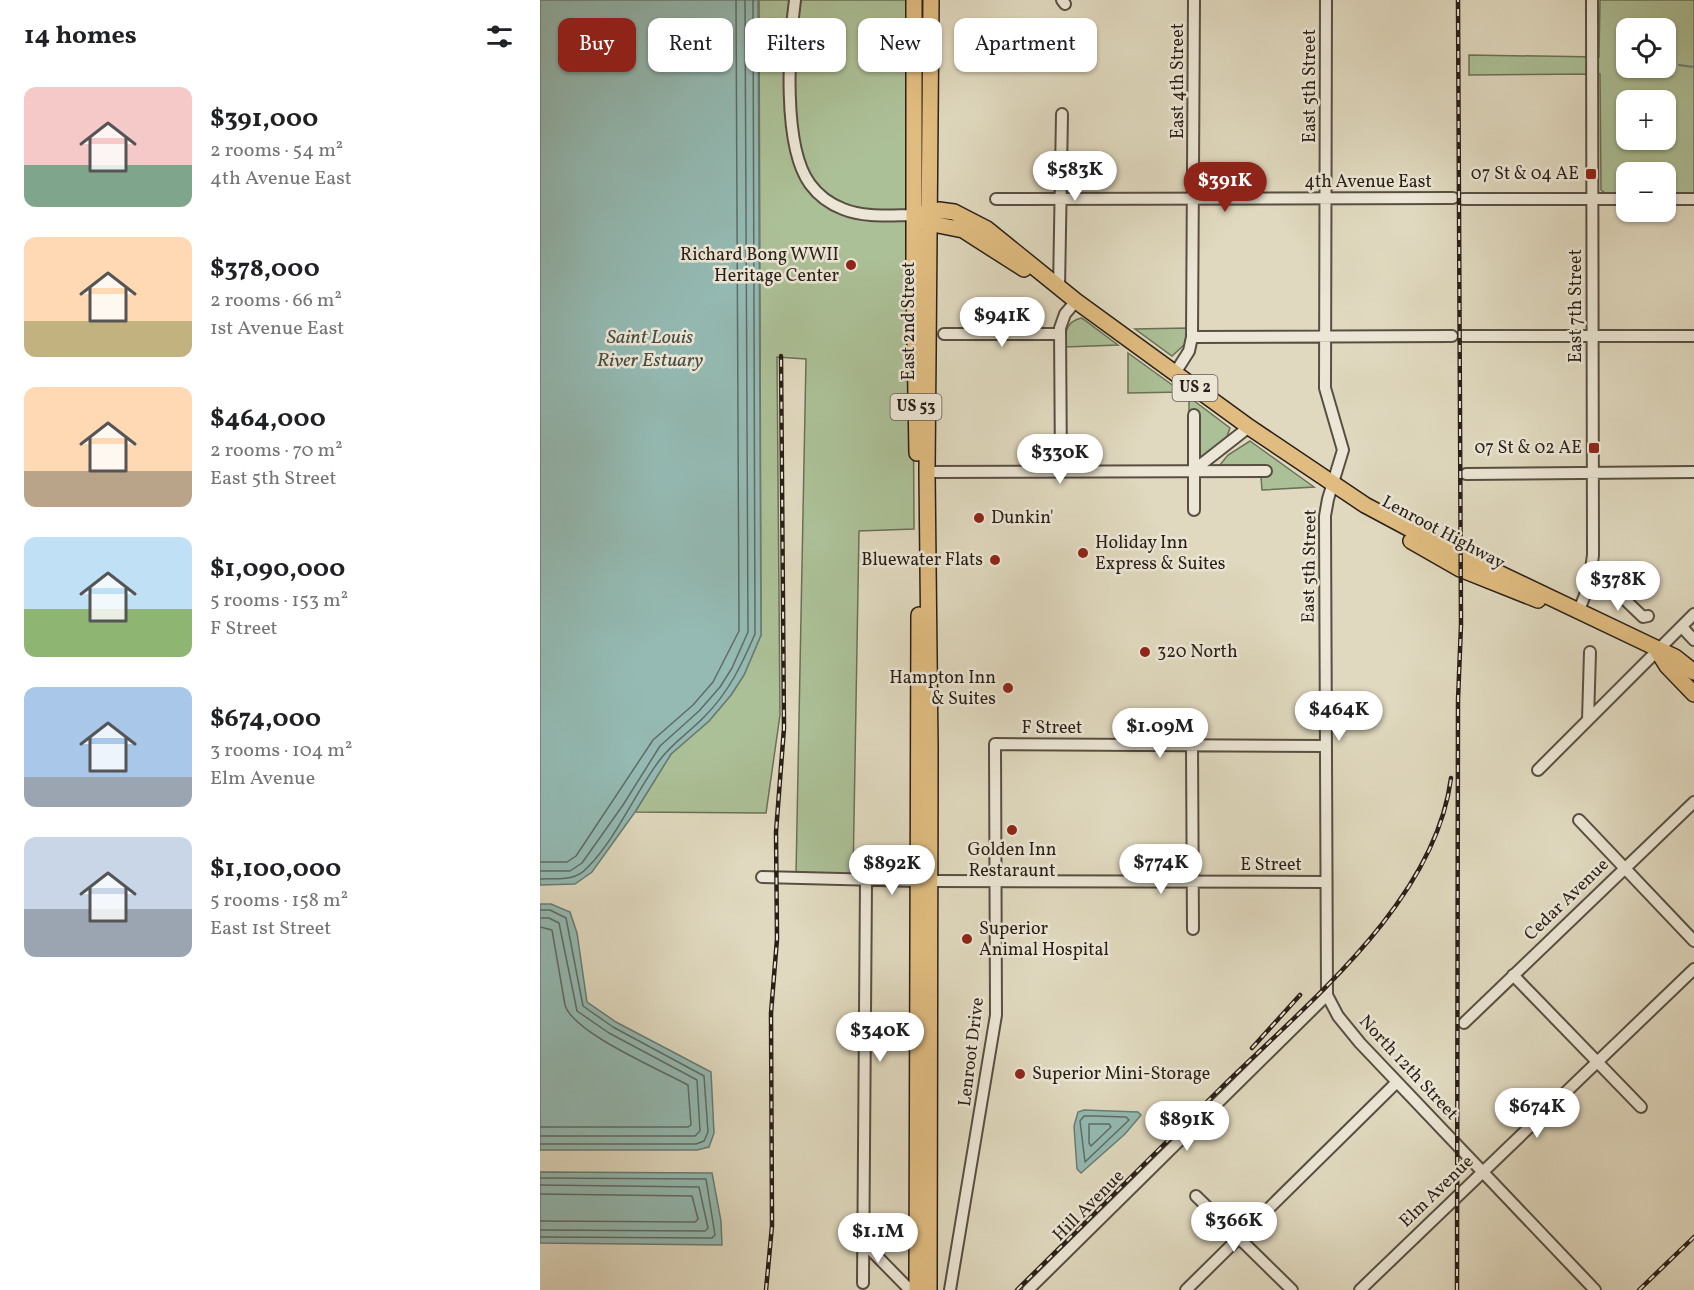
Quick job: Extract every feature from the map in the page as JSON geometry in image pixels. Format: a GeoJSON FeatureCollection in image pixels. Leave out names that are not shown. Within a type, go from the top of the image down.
{"type":"FeatureCollection","features":[{"type":"Feature","properties":{"kind":"highway","name":"East 2nd Street"},"geometry":{"type":"LineString","coordinates":[[914,0],[925,217]]}},
{"type":"Feature","properties":{"kind":"highway","name":"East 2nd Street"},"geometry":{"type":"LineString","coordinates":[[929,1290],[924,1197],[922,472],[925,217],[931,0]]}},
{"type":"Feature","properties":{"kind":"highway","name":"Lenroot Highway"},"geometry":{"type":"LineString","coordinates":[[925,217],[977,237],[1059,289],[1332,486],[1370,516],[1460,569],[1527,597],[1579,610],[1657,651]]}},
{"type":"Feature","properties":{"kind":"highway","name":"US 2"},"geometry":{"type":"LineString","coordinates":[[1657,651],[1675,657],[1694,672]]}},
{"type":"Feature","properties":{"kind":"highway","name":"US 2"},"geometry":{"type":"LineString","coordinates":[[1657,651],[1694,694]]}},
{"type":"Feature","properties":{"kind":"highway","name":"East 2nd Street"},"geometry":{"type":"LineString","coordinates":[[916,1290],[924,1197]]}},
{"type":"Feature","properties":{"kind":"street"},"geometry":{"type":"LineString","coordinates":[[795,0],[789,65],[791,103],[797,149],[807,179],[830,202],[852,212],[925,217]]}},
{"type":"Feature","properties":{"kind":"street","name":"East 4th Street"},"geometry":{"type":"LineString","coordinates":[[1175,373],[1189,351],[1192,337],[1194,0]]}},
{"type":"Feature","properties":{"kind":"street","name":"East 5th Street"},"geometry":{"type":"LineString","coordinates":[[1326,0],[1325,388],[1343,450],[1325,516],[1324,746],[1327,995]]}},
{"type":"Feature","properties":{"kind":"street","name":"East 7th Street"},"geometry":{"type":"LineString","coordinates":[[1579,610],[1592,568],[1592,0]]}},
{"type":"Feature","properties":{"kind":"street"},"geometry":{"type":"LineString","coordinates":[[1059,289],[1062,114]]}},
{"type":"Feature","properties":{"kind":"street","name":"4th Avenue East"},"geometry":{"type":"LineString","coordinates":[[996,199],[1616,199]]}},
{"type":"Feature","properties":{"kind":"street"},"geometry":{"type":"LineString","coordinates":[[1676,199],[1694,199]]}},
{"type":"Feature","properties":{"kind":"street"},"geometry":{"type":"LineString","coordinates":[[1060,471],[1060,334],[1062,320],[1076,301]]}},
{"type":"Feature","properties":{"kind":"street"},"geometry":{"type":"LineString","coordinates":[[944,334],[1060,334]]}},
{"type":"Feature","properties":{"kind":"street"},"geometry":{"type":"LineString","coordinates":[[1192,337],[1694,336]]}},
{"type":"Feature","properties":{"kind":"street"},"geometry":{"type":"LineString","coordinates":[[1194,415],[1194,510]]}},
{"type":"Feature","properties":{"kind":"street"},"geometry":{"type":"LineString","coordinates":[[1194,471],[1249,427]]}},
{"type":"Feature","properties":{"kind":"street"},"geometry":{"type":"LineString","coordinates":[[922,472],[1266,471]]}},
{"type":"Feature","properties":{"kind":"street"},"geometry":{"type":"LineString","coordinates":[[1466,474],[1592,471],[1694,472]]}},
{"type":"Feature","properties":{"kind":"street"},"geometry":{"type":"LineString","coordinates":[[1592,568],[1641,616],[1648,616]]}},
{"type":"Feature","properties":{"kind":"street"},"geometry":{"type":"LineString","coordinates":[[1538,770],[1694,614]]}},
{"type":"Feature","properties":{"kind":"street"},"geometry":{"type":"LineString","coordinates":[[1682,627],[1694,640]]}},
{"type":"Feature","properties":{"kind":"street"},"geometry":{"type":"LineString","coordinates":[[1588,720],[1590,652]]}},
{"type":"Feature","properties":{"kind":"street","name":"F Street"},"geometry":{"type":"LineString","coordinates":[[995,744],[1324,746]]}},
{"type":"Feature","properties":{"kind":"street","name":"Lenroot Drive"},"geometry":{"type":"LineString","coordinates":[[950,1290],[996,1015],[995,744]]}},
{"type":"Feature","properties":{"kind":"street"},"geometry":{"type":"LineString","coordinates":[[1192,745],[1193,929]]}},
{"type":"Feature","properties":{"kind":"street","name":"Cedar Avenue"},"geometry":{"type":"LineString","coordinates":[[1464,1023],[1694,802]]}},
{"type":"Feature","properties":{"kind":"street"},"geometry":{"type":"LineString","coordinates":[[1579,820],[1694,941]]}},
{"type":"Feature","properties":{"kind":"street","name":"E Street"},"geometry":{"type":"LineString","coordinates":[[762,877],[866,881],[1325,882]]}},
{"type":"Feature","properties":{"kind":"street"},"geometry":{"type":"LineString","coordinates":[[863,1282],[866,881]]}},
{"type":"Feature","properties":{"kind":"street","name":"Elm Avenue"},"geometry":{"type":"LineString","coordinates":[[1360,1290],[1694,969]]}},
{"type":"Feature","properties":{"kind":"street"},"geometry":{"type":"LineString","coordinates":[[1513,975],[1641,1107]]}},
{"type":"Feature","properties":{"kind":"street","name":"North 12th Street"},"geometry":{"type":"LineString","coordinates":[[1327,995],[1338,1016],[1354,1036],[1595,1290]]}},
{"type":"Feature","properties":{"kind":"street","name":"Hill Avenue"},"geometry":{"type":"LineString","coordinates":[[1028,1290],[1327,995]]}},
{"type":"Feature","properties":{"kind":"street"},"geometry":{"type":"LineString","coordinates":[[1186,1290],[1398,1082]]}},
{"type":"Feature","properties":{"kind":"street"},"geometry":{"type":"LineString","coordinates":[[1196,1196],[1292,1290]]}},
{"type":"Feature","properties":{"kind":"street"},"geometry":{"type":"LineString","coordinates":[[865,1244],[910,1290]]}},
{"type":"Feature","properties":{"kind":"green space"},"geometry":{"type":"Polygon","coordinates":[[[759,0],[911,0],[911,18],[858,18],[858,72],[911,72],[914,529],[859,531],[853,877],[796,875],[806,359],[777,357],[780,715],[766,813],[635,812],[671,754],[709,721],[731,695],[744,675],[761,635],[759,72],[846,72],[846,18],[759,18],[759,0]]]}},
{"type":"Feature","properties":{"kind":"green space"},"geometry":{"type":"Polygon","coordinates":[[[1600,0],[1694,0],[1694,196],[1676,195],[1676,162],[1616,162],[1616,195],[1608,195],[1601,190],[1600,74],[1469,75],[1469,55],[1599,57],[1600,0]]]}},
{"type":"Feature","properties":{"kind":"green space"},"geometry":{"type":"Polygon","coordinates":[[[1081,318],[1118,345],[1065,347],[1069,326],[1081,318]]]}},
{"type":"Feature","properties":{"kind":"green space"},"geometry":{"type":"Polygon","coordinates":[[[1188,328],[1185,344],[1172,356],[1135,329],[1188,328]]]}},
{"type":"Feature","properties":{"kind":"green space"},"geometry":{"type":"Polygon","coordinates":[[[1128,353],[1182,392],[1128,393],[1128,353]]]}},
{"type":"Feature","properties":{"kind":"green space"},"geometry":{"type":"Polygon","coordinates":[[[1189,397],[1230,428],[1226,439],[1199,461],[1189,414],[1189,397]]]}},
{"type":"Feature","properties":{"kind":"green space"},"geometry":{"type":"Polygon","coordinates":[[[1250,441],[1314,487],[1262,490],[1261,477],[1268,476],[1268,469],[1219,466],[1228,455],[1250,441]]]}},
{"type":"Feature","properties":{"kind":"water","name":"Saint Louis River Estuary"},"geometry":{"type":"Polygon","coordinates":[[[540,0],[758,0],[758,18],[745,18],[745,72],[758,72],[761,635],[744,675],[731,695],[709,721],[671,754],[635,812],[592,872],[575,884],[540,885],[540,0]]]}},
{"type":"Feature","properties":{"kind":"water"},"geometry":{"type":"Polygon","coordinates":[[[540,904],[551,904],[570,912],[577,933],[587,1002],[616,1022],[711,1072],[714,1133],[709,1147],[697,1150],[540,1150],[540,904]]]}},
{"type":"Feature","properties":{"kind":"water"},"geometry":{"type":"Polygon","coordinates":[[[1084,1110],[1138,1112],[1141,1115],[1125,1134],[1081,1173],[1077,1169],[1074,1126],[1078,1112],[1084,1110]]]}},
{"type":"Feature","properties":{"kind":"water"},"geometry":{"type":"Polygon","coordinates":[[[540,1172],[712,1173],[721,1221],[722,1245],[540,1243],[540,1172]]]}},
{"type":"Feature","properties":{"kind":"waterway"},"geometry":{"type":"LineString","coordinates":[[1679,65],[1694,67]]}},
{"type":"Feature","properties":{"kind":"railway"},"geometry":{"type":"LineString","coordinates":[[1457,1290],[1458,700],[1461,625],[1458,0]]}},
{"type":"Feature","properties":{"kind":"railway"},"geometry":{"type":"LineString","coordinates":[[766,1290],[772,1226],[771,1013],[777,939],[776,832],[784,728],[781,356]]}},
{"type":"Feature","properties":{"kind":"railway"},"geometry":{"type":"LineString","coordinates":[[1017,1290],[1290,1023],[1361,949],[1393,909],[1420,868],[1440,824],[1451,778]]}},
{"type":"Feature","properties":{"kind":"railway"},"geometry":{"type":"LineString","coordinates":[[1252,1048],[1300,995]]}},
{"type":"Feature","properties":{"kind":"railway"},"geometry":{"type":"LineString","coordinates":[[1639,1290],[1694,1237]]}},
{"type":"Feature","properties":{"kind":"place","name":"07 St & 04 AE"},"geometry":{"type":"Point","coordinates":[1591,174]}},
{"type":"Feature","properties":{"kind":"place","name":"Richard Bong WWII Heritage Center"},"geometry":{"type":"Point","coordinates":[851,265]}},
{"type":"Feature","properties":{"kind":"place","name":"07 St & 02 AE"},"geometry":{"type":"Point","coordinates":[1594,448]}},
{"type":"Feature","properties":{"kind":"place","name":"Dunkin'"},"geometry":{"type":"Point","coordinates":[979,518]}},
{"type":"Feature","properties":{"kind":"place","name":"Holiday Inn Express & Suites"},"geometry":{"type":"Point","coordinates":[1083,553]}},
{"type":"Feature","properties":{"kind":"place","name":"Bluewater Flats"},"geometry":{"type":"Point","coordinates":[995,560]}},
{"type":"Feature","properties":{"kind":"place","name":"320 North"},"geometry":{"type":"Point","coordinates":[1145,652]}},
{"type":"Feature","properties":{"kind":"place","name":"Hampton Inn & Suites"},"geometry":{"type":"Point","coordinates":[1008,688]}},
{"type":"Feature","properties":{"kind":"place","name":"Golden Inn Restaraunt"},"geometry":{"type":"Point","coordinates":[1012,830]}},
{"type":"Feature","properties":{"kind":"place","name":"Superior Animal Hospital"},"geometry":{"type":"Point","coordinates":[967,939]}},
{"type":"Feature","properties":{"kind":"place","name":"Superior Mini-Storage"},"geometry":{"type":"Point","coordinates":[1020,1074]}}]}
